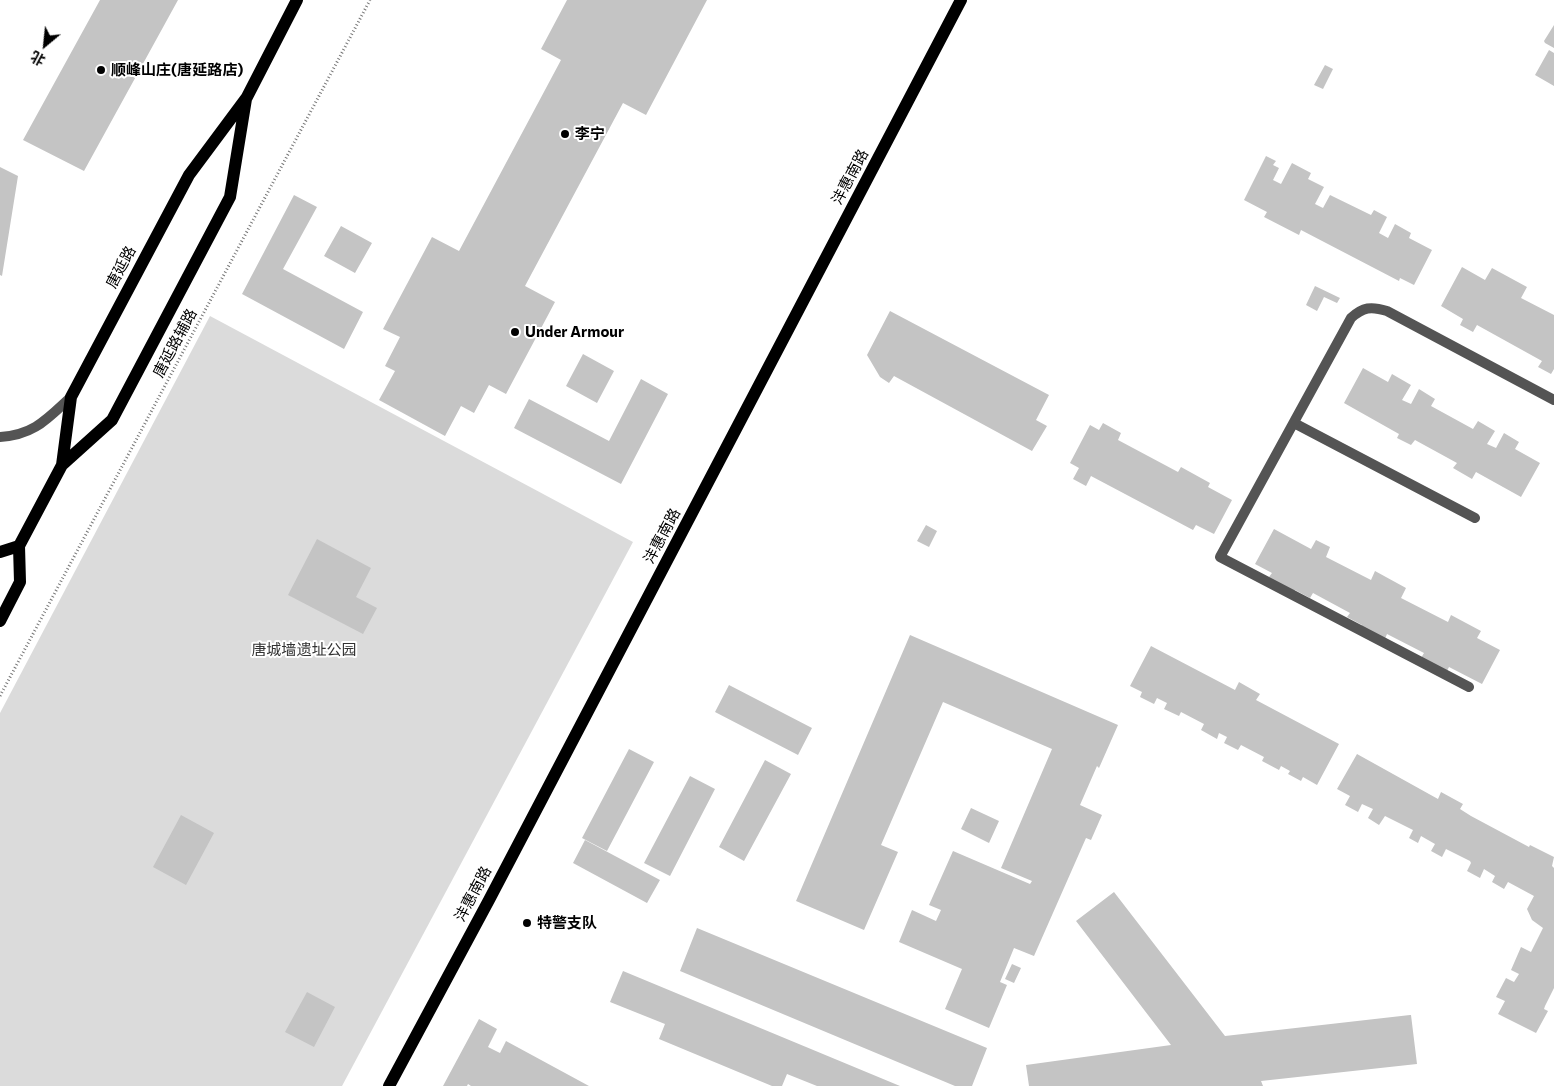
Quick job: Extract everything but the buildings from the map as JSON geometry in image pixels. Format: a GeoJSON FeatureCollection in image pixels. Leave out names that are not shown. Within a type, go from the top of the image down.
{"type":"FeatureCollection","features":[{"type":"Feature","properties":{"kind":"main road","name":"唐延路"},"geometry":{"type":"LineString","coordinates":[[20,546],[62,465],[71,397],[189,175],[246,96],[297,0]]}},
{"type":"Feature","properties":{"kind":"main road","name":"沣惠南路"},"geometry":{"type":"LineString","coordinates":[[389,1086],[494,891],[961,0]]}},
{"type":"Feature","properties":{"kind":"main road"},"geometry":{"type":"LineString","coordinates":[[62,465],[112,420],[230,197],[246,96]]}},
{"type":"Feature","properties":{"kind":"main road"},"geometry":{"type":"LineString","coordinates":[[0,552],[20,546],[20,582],[0,621]]}},
{"type":"Feature","properties":{"kind":"street"},"geometry":{"type":"LineString","coordinates":[[1469,687],[1220,557],[1351,318],[1358,312],[1375,307],[1387,311],[1554,400]]}},
{"type":"Feature","properties":{"kind":"street"},"geometry":{"type":"LineString","coordinates":[[0,438],[26,433],[42,424],[71,397]]}},
{"type":"Feature","properties":{"kind":"street"},"geometry":{"type":"LineString","coordinates":[[1294,423],[1475,518]]}},
{"type":"Feature","properties":{"kind":"path","name":"唐延路辅路"},"geometry":{"type":"LineString","coordinates":[[0,696],[370,0]]}},
{"type":"Feature","properties":{"kind":"green space","name":"唐城墙遗址公园"},"geometry":{"type":"Polygon","coordinates":[[[210,316],[633,542],[342,1086],[0,1086],[0,713],[210,316]]]}},
{"type":"Feature","properties":{"kind":"place","name":"顺峰山庄(唐延路店)"},"geometry":{"type":"Point","coordinates":[101,70]}},
{"type":"Feature","properties":{"kind":"place","name":"李宁"},"geometry":{"type":"Point","coordinates":[565,134]}},
{"type":"Feature","properties":{"kind":"place","name":"Under Armour"},"geometry":{"type":"Point","coordinates":[515,332]}},
{"type":"Feature","properties":{"kind":"place","name":"特警支队"},"geometry":{"type":"Point","coordinates":[527,923]}}]}
